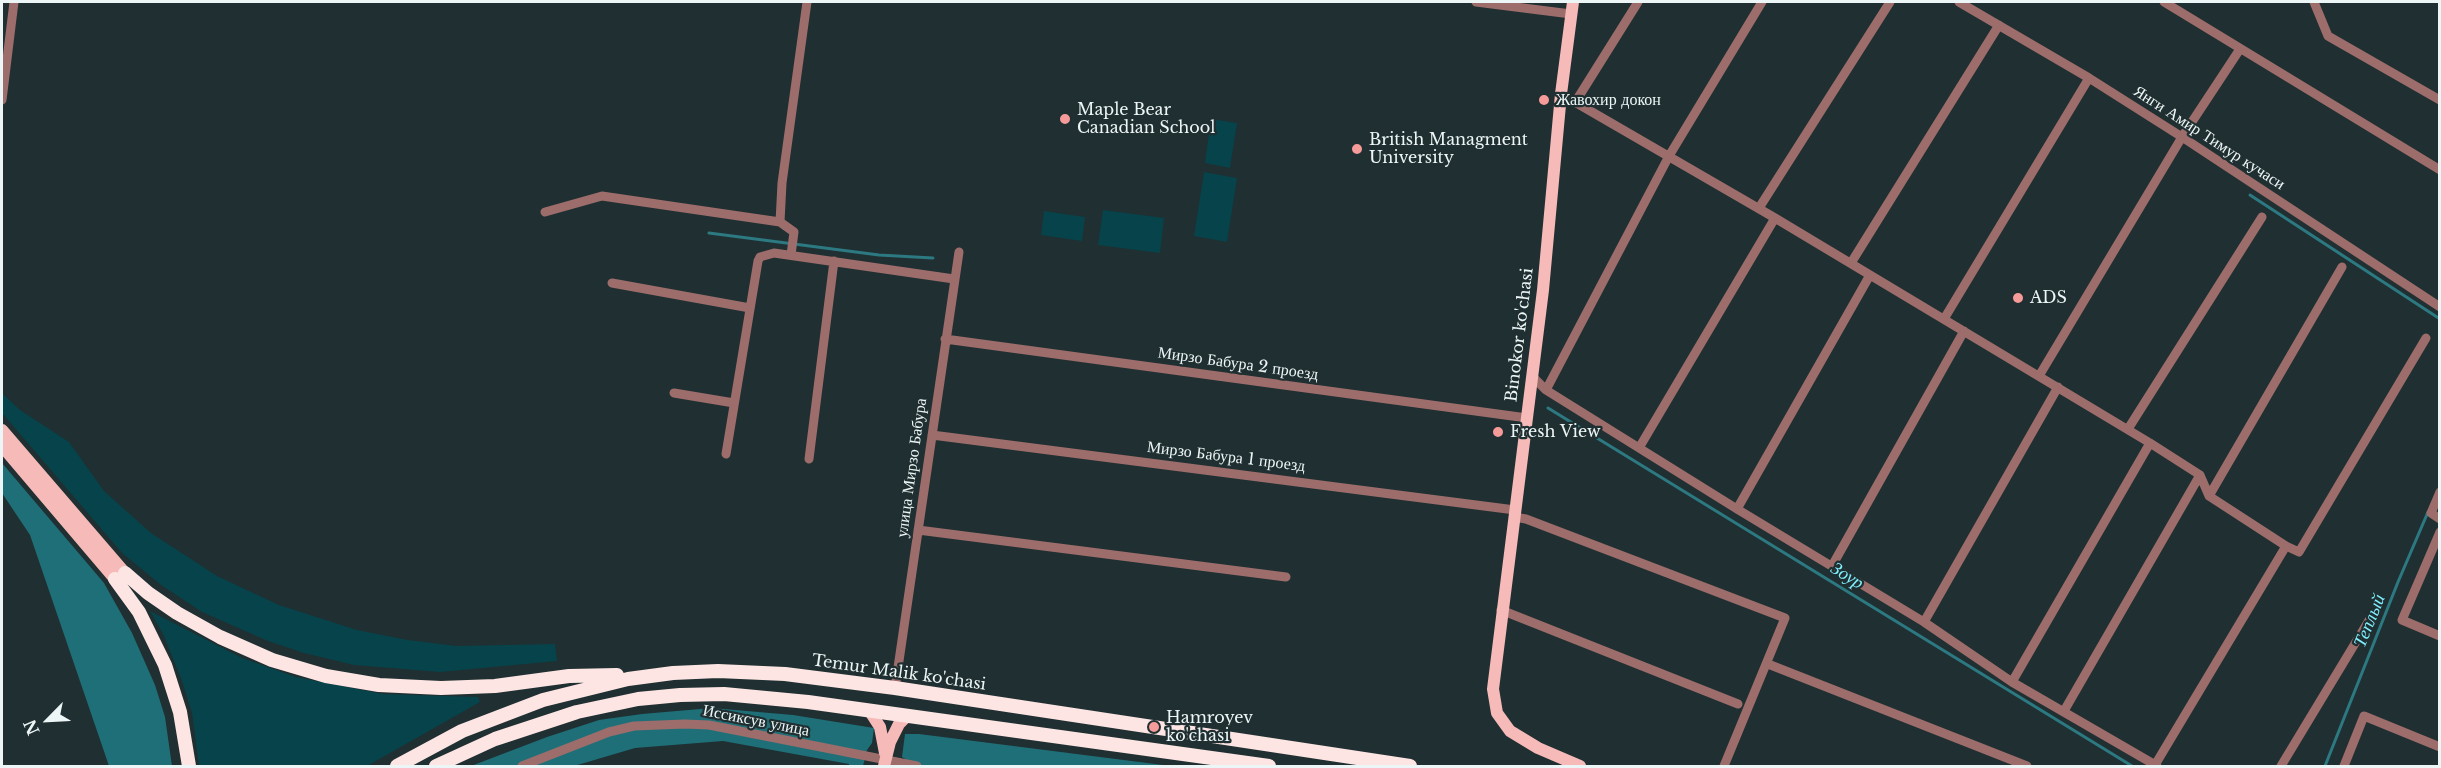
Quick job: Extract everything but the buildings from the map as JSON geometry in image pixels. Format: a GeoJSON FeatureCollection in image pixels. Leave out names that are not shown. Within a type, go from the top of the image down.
{"type":"FeatureCollection","features":[{"type":"Feature","properties":{"kind":"highway"},"geometry":{"type":"LineString","coordinates":[[120,576],[177,613],[245,649],[300,670],[355,681],[410,688],[441,688],[495,686],[569,676],[673,673]]}},
{"type":"Feature","properties":{"kind":"highway"},"geometry":{"type":"LineString","coordinates":[[120,576],[165,665],[180,712],[189,766]]}},
{"type":"Feature","properties":{"kind":"highway","name":"Temur Malik ko'chasi"},"geometry":{"type":"LineString","coordinates":[[397,766],[462,731],[523,707],[607,683],[673,673],[718,671],[762,672],[895,688],[1410,766]]}},
{"type":"Feature","properties":{"kind":"highway"},"geometry":{"type":"LineString","coordinates":[[436,766],[474,747],[536,724],[577,712],[638,699],[724,694],[787,699],[1269,766]]}},
{"type":"Feature","properties":{"kind":"main road","name":"Binokor ko'chasi"},"geometry":{"type":"LineString","coordinates":[[1572,8],[1561,94],[1543,290],[1493,683],[1494,701],[1499,718],[1510,731],[1527,742],[1580,766]]}},
{"type":"Feature","properties":{"kind":"main road"},"geometry":{"type":"LineString","coordinates":[[2,429],[120,576]]}},
{"type":"Feature","properties":{"kind":"main road"},"geometry":{"type":"LineString","coordinates":[[2,446],[120,576]]}},
{"type":"Feature","properties":{"kind":"main road"},"geometry":{"type":"LineString","coordinates":[[869,710],[882,733],[884,764]]}},
{"type":"Feature","properties":{"kind":"main road"},"geometry":{"type":"LineString","coordinates":[[884,764],[893,736],[908,715]]}},
{"type":"Feature","properties":{"kind":"street"},"geometry":{"type":"LineString","coordinates":[[2,100],[6,31],[14,2]]}},
{"type":"Feature","properties":{"kind":"street"},"geometry":{"type":"LineString","coordinates":[[780,222],[782,183],[807,2]]}},
{"type":"Feature","properties":{"kind":"street"},"geometry":{"type":"LineString","coordinates":[[1476,2],[1572,8]]}},
{"type":"Feature","properties":{"kind":"street"},"geometry":{"type":"LineString","coordinates":[[1576,101],[1638,2]]}},
{"type":"Feature","properties":{"kind":"street"},"geometry":{"type":"LineString","coordinates":[[1546,390],[1669,156],[1762,2]]}},
{"type":"Feature","properties":{"kind":"street"},"geometry":{"type":"LineString","coordinates":[[1759,208],[1890,2]]}},
{"type":"Feature","properties":{"kind":"street","name":"Янги Амир Тимур кучаси"},"geometry":{"type":"LineString","coordinates":[[1959,2],[2089,78],[2439,306]]}},
{"type":"Feature","properties":{"kind":"street"},"geometry":{"type":"LineString","coordinates":[[2164,2],[2439,170]]}},
{"type":"Feature","properties":{"kind":"street"},"geometry":{"type":"LineString","coordinates":[[2314,2],[2328,36],[2439,100]]}},
{"type":"Feature","properties":{"kind":"street"},"geometry":{"type":"LineString","coordinates":[[1851,263],[1999,25]]}},
{"type":"Feature","properties":{"kind":"street"},"geometry":{"type":"LineString","coordinates":[[2039,376],[2182,137],[2240,49]]}},
{"type":"Feature","properties":{"kind":"street"},"geometry":{"type":"LineString","coordinates":[[1944,319],[2089,78]]}},
{"type":"Feature","properties":{"kind":"street"},"geometry":{"type":"LineString","coordinates":[[1561,94],[1759,208],[2128,429],[2200,475],[2208,496],[2299,552],[2426,338]]}},
{"type":"Feature","properties":{"kind":"street"},"geometry":{"type":"LineString","coordinates":[[545,212],[602,196],[780,222],[794,232],[790,255]]}},
{"type":"Feature","properties":{"kind":"street"},"geometry":{"type":"LineString","coordinates":[[2128,429],[2262,217]]}},
{"type":"Feature","properties":{"kind":"street"},"geometry":{"type":"LineString","coordinates":[[1639,448],[1775,218]]}},
{"type":"Feature","properties":{"kind":"street","name":"улица Мирзо Бабура"},"geometry":{"type":"LineString","coordinates":[[895,688],[959,252]]}},
{"type":"Feature","properties":{"kind":"street"},"geometry":{"type":"LineString","coordinates":[[726,454],[760,257],[774,253],[954,279]]}},
{"type":"Feature","properties":{"kind":"street"},"geometry":{"type":"LineString","coordinates":[[809,459],[834,261]]}},
{"type":"Feature","properties":{"kind":"street"},"geometry":{"type":"LineString","coordinates":[[2208,496],[2342,267]]}},
{"type":"Feature","properties":{"kind":"street"},"geometry":{"type":"LineString","coordinates":[[1737,509],[1870,275]]}},
{"type":"Feature","properties":{"kind":"street"},"geometry":{"type":"LineString","coordinates":[[612,283],[750,308]]}},
{"type":"Feature","properties":{"kind":"street"},"geometry":{"type":"LineString","coordinates":[[1832,566],[1964,331]]}},
{"type":"Feature","properties":{"kind":"street","name":"Мирзо Бабура 2 проезд"},"geometry":{"type":"LineString","coordinates":[[945,339],[1527,418]]}},
{"type":"Feature","properties":{"kind":"street"},"geometry":{"type":"LineString","coordinates":[[1532,376],[1546,390],[1924,622],[2012,682],[2156,766],[2286,546]]}},
{"type":"Feature","properties":{"kind":"street"},"geometry":{"type":"LineString","coordinates":[[1924,622],[2058,387]]}},
{"type":"Feature","properties":{"kind":"street"},"geometry":{"type":"LineString","coordinates":[[674,393],[734,403]]}},
{"type":"Feature","properties":{"kind":"street","name":"Мирзо Бабура 1 проезд"},"geometry":{"type":"LineString","coordinates":[[932,435],[1515,514],[1785,618],[1768,664]]}},
{"type":"Feature","properties":{"kind":"street"},"geometry":{"type":"LineString","coordinates":[[2012,682],[2150,443]]}},
{"type":"Feature","properties":{"kind":"street"},"geometry":{"type":"LineString","coordinates":[[2064,711],[2200,475]]}},
{"type":"Feature","properties":{"kind":"street"},"geometry":{"type":"LineString","coordinates":[[2439,492],[2431,513],[2439,519]]}},
{"type":"Feature","properties":{"kind":"street"},"geometry":{"type":"LineString","coordinates":[[918,530],[1286,577]]}},
{"type":"Feature","properties":{"kind":"street"},"geometry":{"type":"LineString","coordinates":[[2439,532],[2402,620],[2439,636]]}},
{"type":"Feature","properties":{"kind":"street"},"geometry":{"type":"LineString","coordinates":[[1502,610],[1738,704]]}},
{"type":"Feature","properties":{"kind":"street"},"geometry":{"type":"LineString","coordinates":[[2281,766],[2371,617]]}},
{"type":"Feature","properties":{"kind":"street"},"geometry":{"type":"LineString","coordinates":[[1724,766],[1768,664],[2028,766]]}},
{"type":"Feature","properties":{"kind":"street"},"geometry":{"type":"LineString","coordinates":[[2344,766],[2364,716],[2439,747]]}},
{"type":"Feature","properties":{"kind":"street","name":"Иссиксув улица"},"geometry":{"type":"LineString","coordinates":[[522,766],[609,732],[661,724],[709,725],[884,764],[917,766]]}},
{"type":"Feature","properties":{"kind":"shaded area"},"geometry":{"type":"Polygon","coordinates":[[[1211,119],[1237,123],[1230,168],[1205,163],[1211,119]]]}},
{"type":"Feature","properties":{"kind":"shaded area"},"geometry":{"type":"Polygon","coordinates":[[[1204,172],[1237,178],[1227,242],[1194,236],[1204,172]]]}},
{"type":"Feature","properties":{"kind":"shaded area"},"geometry":{"type":"Polygon","coordinates":[[[1103,210],[1164,218],[1160,253],[1098,245],[1103,210]]]}},
{"type":"Feature","properties":{"kind":"shaded area"},"geometry":{"type":"Polygon","coordinates":[[[1044,211],[1085,217],[1082,241],[1041,235],[1044,211]]]}},
{"type":"Feature","properties":{"kind":"shaded area"},"geometry":{"type":"Polygon","coordinates":[[[2,393],[20,410],[69,442],[104,491],[151,533],[217,576],[279,605],[357,630],[408,640],[457,646],[555,644],[557,661],[440,672],[354,665],[304,653],[268,641],[202,612],[161,585],[122,553],[2,413],[2,393]]]}},
{"type":"Feature","properties":{"kind":"shaded area"},"geometry":{"type":"Polygon","coordinates":[[[2,463],[104,583],[132,633],[155,685],[165,717],[172,766],[109,766],[30,535],[2,493],[2,463]]]}},
{"type":"Feature","properties":{"kind":"shaded area"},"geometry":{"type":"Polygon","coordinates":[[[150,611],[242,658],[296,677],[383,694],[478,697],[480,702],[367,766],[199,766],[192,713],[182,681],[164,636],[150,611]]]}},
{"type":"Feature","properties":{"kind":"shaded area"},"geometry":{"type":"Polygon","coordinates":[[[712,708],[793,715],[874,728],[872,743],[867,750],[863,766],[849,766],[849,764],[723,741],[635,748],[574,766],[471,766],[599,720],[712,708]]]}},
{"type":"Feature","properties":{"kind":"shaded area"},"geometry":{"type":"Polygon","coordinates":[[[905,734],[1171,766],[917,766],[902,757],[905,734]]]}},
{"type":"Feature","properties":{"kind":"waterway","name":"Теплый"},"geometry":{"type":"LineString","coordinates":[[2250,195],[2440,319]]}},
{"type":"Feature","properties":{"kind":"waterway"},"geometry":{"type":"LineString","coordinates":[[709,233],[879,255],[933,258]]}},
{"type":"Feature","properties":{"kind":"waterway","name":"Зоур"},"geometry":{"type":"LineString","coordinates":[[1548,408],[2132,766]]}},
{"type":"Feature","properties":{"kind":"waterway","name":"Теплый"},"geometry":{"type":"LineString","coordinates":[[2325,766],[2428,512]]}},
{"type":"Feature","properties":{"kind":"place","name":"Жавохир докон"},"geometry":{"type":"Point","coordinates":[1544,100]}},
{"type":"Feature","properties":{"kind":"place","name":"Maple Bear Canadian School"},"geometry":{"type":"Point","coordinates":[1065,119]}},
{"type":"Feature","properties":{"kind":"place","name":"British Managment University"},"geometry":{"type":"Point","coordinates":[1357,149]}},
{"type":"Feature","properties":{"kind":"place","name":"ADS"},"geometry":{"type":"Point","coordinates":[2018,298]}},
{"type":"Feature","properties":{"kind":"place","name":"Fresh View"},"geometry":{"type":"Point","coordinates":[1498,432]}},
{"type":"Feature","properties":{"kind":"place","name":"Hamroyev ko'chasi"},"geometry":{"type":"Point","coordinates":[1154,727]}}]}
